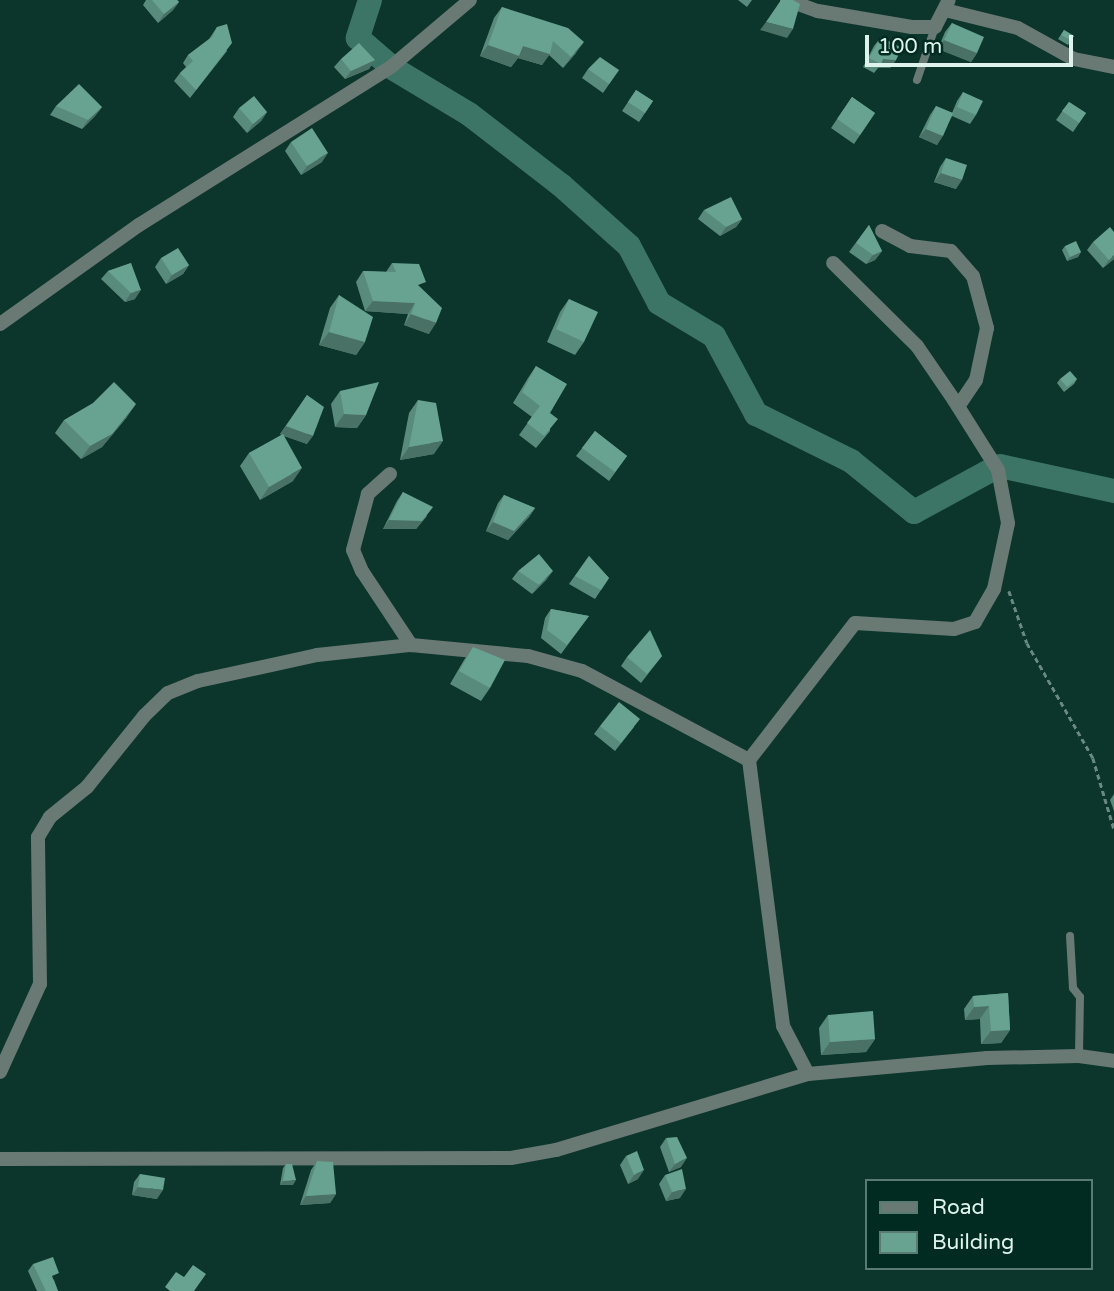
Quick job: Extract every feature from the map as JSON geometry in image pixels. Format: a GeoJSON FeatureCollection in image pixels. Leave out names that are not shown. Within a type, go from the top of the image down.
{"type":"FeatureCollection","features":[{"type":"Feature","properties":{"kind":"street"},"geometry":{"type":"LineString","coordinates":[[0,324],[139,225],[392,66],[470,0]]}},
{"type":"Feature","properties":{"kind":"street"},"geometry":{"type":"LineString","coordinates":[[787,0],[818,11],[935,27],[947,5],[1018,28],[1074,59],[1114,67]]}},
{"type":"Feature","properties":{"kind":"street"},"geometry":{"type":"LineString","coordinates":[[882,231],[910,246],[951,251],[973,276],[987,328],[976,380],[958,407]]}},
{"type":"Feature","properties":{"kind":"street"},"geometry":{"type":"LineString","coordinates":[[808,1074],[783,1026],[749,760],[855,623],[966,627],[984,611],[999,565],[1008,523],[998,470],[917,346],[833,263]]}},
{"type":"Feature","properties":{"kind":"street"},"geometry":{"type":"LineString","coordinates":[[390,474],[368,495],[353,550],[362,571],[411,645]]}},
{"type":"Feature","properties":{"kind":"street"},"geometry":{"type":"LineString","coordinates":[[0,1072],[40,984],[38,837],[50,817],[88,787],[144,716],[168,693],[198,681],[317,655],[411,645],[528,656],[582,671],[749,760]]}},
{"type":"Feature","properties":{"kind":"street"},"geometry":{"type":"LineString","coordinates":[[0,1159],[512,1158],[568,1147],[808,1074],[987,1058],[1079,1056],[1114,1061]]}},
{"type":"Feature","properties":{"kind":"lane"},"geometry":{"type":"LineString","coordinates":[[917,80],[935,27]]}},
{"type":"Feature","properties":{"kind":"lane"},"geometry":{"type":"LineString","coordinates":[[1070,936],[1073,988],[1080,997],[1079,1056]]}},
{"type":"Feature","properties":{"kind":"path"},"geometry":{"type":"LineString","coordinates":[[999,565],[1027,643],[1093,758],[1114,830]]}},
{"type":"Feature","properties":{"kind":"building"},"geometry":{"type":"Polygon","coordinates":[[[152,0],[177,0],[179,2],[164,14],[152,0]]]}},
{"type":"Feature","properties":{"kind":"building"},"geometry":{"type":"Polygon","coordinates":[[[781,0],[793,0],[800,4],[793,29],[766,22],[781,0]]]}},
{"type":"Feature","properties":{"kind":"building"},"geometry":{"type":"Polygon","coordinates":[[[502,7],[568,28],[584,42],[571,57],[553,41],[550,54],[523,46],[519,56],[488,45],[502,7]]]}},
{"type":"Feature","properties":{"kind":"building"},"geometry":{"type":"Polygon","coordinates":[[[952,23],[984,37],[977,53],[944,40],[952,23]]]}},
{"type":"Feature","properties":{"kind":"building"},"geometry":{"type":"Polygon","coordinates":[[[227,24],[232,43],[196,90],[180,73],[193,61],[188,55],[212,37],[217,27],[227,24]]]}},
{"type":"Feature","properties":{"kind":"building"},"geometry":{"type":"Polygon","coordinates":[[[1064,30],[1074,36],[1071,40],[1061,35],[1064,30]]]}},
{"type":"Feature","properties":{"kind":"building"},"geometry":{"type":"Polygon","coordinates":[[[881,37],[902,48],[896,60],[883,59],[881,64],[869,58],[881,37]]]}},
{"type":"Feature","properties":{"kind":"building"},"geometry":{"type":"Polygon","coordinates":[[[359,43],[375,60],[351,71],[341,59],[359,43]]]}},
{"type":"Feature","properties":{"kind":"building"},"geometry":{"type":"Polygon","coordinates":[[[600,57],[619,70],[609,84],[588,69],[600,57]]]}},
{"type":"Feature","properties":{"kind":"building"},"geometry":{"type":"Polygon","coordinates":[[[79,84],[102,107],[88,120],[56,106],[79,84]]]}},
{"type":"Feature","properties":{"kind":"building"},"geometry":{"type":"Polygon","coordinates":[[[636,90],[653,101],[645,113],[628,102],[636,90]]]}},
{"type":"Feature","properties":{"kind":"building"},"geometry":{"type":"Polygon","coordinates":[[[963,92],[983,101],[976,115],[957,107],[963,92]]]}},
{"type":"Feature","properties":{"kind":"building"},"geometry":{"type":"Polygon","coordinates":[[[254,96],[267,112],[253,124],[239,108],[254,96]]]}},
{"type":"Feature","properties":{"kind":"building"},"geometry":{"type":"Polygon","coordinates":[[[852,97],[875,113],[860,135],[837,119],[852,97]]]}},
{"type":"Feature","properties":{"kind":"building"},"geometry":{"type":"Polygon","coordinates":[[[1069,102],[1086,113],[1079,123],[1062,111],[1069,102]]]}},
{"type":"Feature","properties":{"kind":"building"},"geometry":{"type":"Polygon","coordinates":[[[936,106],[953,113],[943,136],[926,129],[936,106]]]}},
{"type":"Feature","properties":{"kind":"building"},"geometry":{"type":"Polygon","coordinates":[[[312,128],[328,153],[307,166],[291,142],[312,128]]]}},
{"type":"Feature","properties":{"kind":"building"},"geometry":{"type":"Polygon","coordinates":[[[946,158],[967,165],[962,180],[941,173],[946,158]]]}},
{"type":"Feature","properties":{"kind":"building"},"geometry":{"type":"Polygon","coordinates":[[[731,197],[742,219],[726,227],[704,210],[731,197]]]}},
{"type":"Feature","properties":{"kind":"building"},"geometry":{"type":"Polygon","coordinates":[[[869,225],[882,251],[873,255],[856,243],[869,225]]]}},
{"type":"Feature","properties":{"kind":"building"},"geometry":{"type":"Polygon","coordinates":[[[1110,227],[1114,232],[1114,255],[1109,260],[1093,242],[1110,227]]]}},
{"type":"Feature","properties":{"kind":"building"},"geometry":{"type":"Polygon","coordinates":[[[1076,241],[1081,252],[1070,257],[1065,246],[1076,241]]]}},
{"type":"Feature","properties":{"kind":"building"},"geometry":{"type":"Polygon","coordinates":[[[178,248],[189,265],[172,275],[161,258],[178,248]]]}},
{"type":"Feature","properties":{"kind":"building"},"geometry":{"type":"Polygon","coordinates":[[[131,263],[141,290],[131,293],[108,271],[131,263]]]}},
{"type":"Feature","properties":{"kind":"building"},"geometry":{"type":"Polygon","coordinates":[[[392,263],[419,264],[426,282],[418,285],[442,308],[436,323],[411,314],[415,303],[373,301],[363,271],[396,272],[392,263]]]}},
{"type":"Feature","properties":{"kind":"building"},"geometry":{"type":"Polygon","coordinates":[[[339,295],[373,317],[365,342],[329,332],[339,295]]]}},
{"type":"Feature","properties":{"kind":"building"},"geometry":{"type":"Polygon","coordinates":[[[569,299],[598,312],[584,342],[556,329],[569,299]]]}},
{"type":"Feature","properties":{"kind":"building"},"geometry":{"type":"Polygon","coordinates":[[[536,366],[567,384],[550,413],[558,419],[544,436],[527,423],[540,406],[522,392],[536,366]]]}},
{"type":"Feature","properties":{"kind":"building"},"geometry":{"type":"Polygon","coordinates":[[[1070,371],[1077,379],[1067,387],[1060,379],[1070,371]]]}},
{"type":"Feature","properties":{"kind":"building"},"geometry":{"type":"Polygon","coordinates":[[[114,382],[136,404],[112,434],[90,446],[64,420],[93,403],[114,382]]]}},
{"type":"Feature","properties":{"kind":"building"},"geometry":{"type":"Polygon","coordinates":[[[379,382],[366,415],[344,414],[340,391],[379,382]]]}},
{"type":"Feature","properties":{"kind":"building"},"geometry":{"type":"Polygon","coordinates":[[[307,395],[324,407],[313,436],[286,426],[307,395]]]}},
{"type":"Feature","properties":{"kind":"building"},"geometry":{"type":"Polygon","coordinates":[[[418,400],[436,403],[443,441],[409,447],[418,400]]]}},
{"type":"Feature","properties":{"kind":"building"},"geometry":{"type":"Polygon","coordinates":[[[595,431],[627,456],[615,472],[582,448],[595,431]]]}},
{"type":"Feature","properties":{"kind":"building"},"geometry":{"type":"Polygon","coordinates":[[[283,434],[302,468],[269,487],[249,453],[283,434]]]}},
{"type":"Feature","properties":{"kind":"building"},"geometry":{"type":"Polygon","coordinates":[[[403,492],[433,507],[422,521],[389,520],[403,492]]]}},
{"type":"Feature","properties":{"kind":"building"},"geometry":{"type":"Polygon","coordinates":[[[504,495],[535,508],[514,531],[493,522],[504,495]]]}},
{"type":"Feature","properties":{"kind":"building"},"geometry":{"type":"Polygon","coordinates":[[[539,554],[553,571],[539,585],[518,571],[539,554]]]}},
{"type":"Feature","properties":{"kind":"building"},"geometry":{"type":"Polygon","coordinates":[[[589,556],[609,578],[601,590],[575,576],[589,556]]]}},
{"type":"Feature","properties":{"kind":"building"},"geometry":{"type":"Polygon","coordinates":[[[551,609],[589,616],[567,645],[547,630],[551,609]]]}},
{"type":"Feature","properties":{"kind":"building"},"geometry":{"type":"Polygon","coordinates":[[[650,630],[662,656],[647,674],[627,657],[650,630]]]}},
{"type":"Feature","properties":{"kind":"building"},"geometry":{"type":"Polygon","coordinates":[[[473,647],[505,660],[490,688],[459,671],[473,647]]]}},
{"type":"Feature","properties":{"kind":"building"},"geometry":{"type":"Polygon","coordinates":[[[619,702],[640,719],[621,743],[600,726],[619,702]]]}},
{"type":"Feature","properties":{"kind":"building"},"geometry":{"type":"Polygon","coordinates":[[[1008,993],[1010,1030],[991,1031],[989,1006],[974,1007],[973,996],[1008,993]]]}},
{"type":"Feature","properties":{"kind":"building"},"geometry":{"type":"Polygon","coordinates":[[[873,1011],[875,1039],[830,1042],[828,1015],[873,1011]]]}},
{"type":"Feature","properties":{"kind":"building"},"geometry":{"type":"Polygon","coordinates":[[[677,1137],[687,1158],[675,1164],[666,1138],[677,1137]]]}},
{"type":"Feature","properties":{"kind":"building"},"geometry":{"type":"Polygon","coordinates":[[[637,1151],[644,1170],[634,1175],[626,1156],[637,1151]]]}},
{"type":"Feature","properties":{"kind":"building"},"geometry":{"type":"Polygon","coordinates":[[[317,1161],[333,1162],[336,1194],[306,1196],[317,1161]]]}},
{"type":"Feature","properties":{"kind":"building"},"geometry":{"type":"Polygon","coordinates":[[[286,1164],[292,1164],[296,1180],[283,1181],[286,1164]]]}},
{"type":"Feature","properties":{"kind":"building"},"geometry":{"type":"Polygon","coordinates":[[[682,1169],[686,1189],[672,1192],[665,1175],[682,1169]]]}},
{"type":"Feature","properties":{"kind":"building"},"geometry":{"type":"Polygon","coordinates":[[[140,1174],[165,1178],[163,1190],[138,1187],[140,1174]]]}},
{"type":"Feature","properties":{"kind":"building"},"geometry":{"type":"Polygon","coordinates":[[[53,1257],[59,1273],[52,1276],[58,1291],[46,1291],[33,1264],[53,1257]]]}},
{"type":"Feature","properties":{"kind":"building"},"geometry":{"type":"Polygon","coordinates":[[[193,1265],[206,1274],[194,1291],[170,1291],[165,1287],[176,1272],[184,1277],[193,1265]]]}},
{"type":"Feature","properties":{"kind":"waterway"},"geometry":{"type":"LineString","coordinates":[[370,0],[358,38],[388,64]]}},
{"type":"Feature","properties":{"kind":"waterway"},"geometry":{"type":"LineString","coordinates":[[394,69],[469,114],[561,185],[629,246],[659,303],[714,336],[756,414],[851,461],[914,512],[993,469]]}},
{"type":"Feature","properties":{"kind":"waterway"},"geometry":{"type":"LineString","coordinates":[[1000,466],[1114,491]]}}]}
